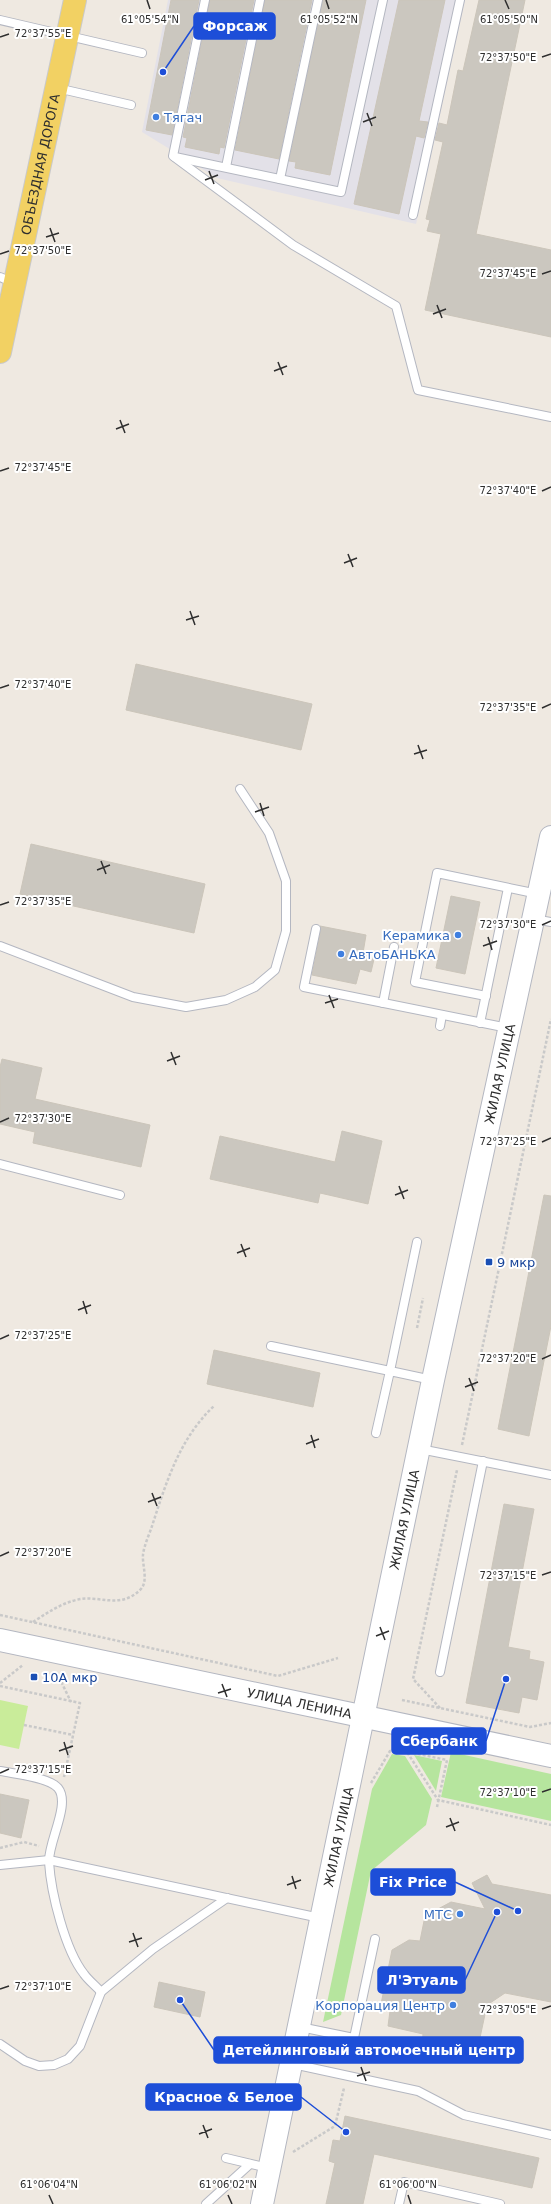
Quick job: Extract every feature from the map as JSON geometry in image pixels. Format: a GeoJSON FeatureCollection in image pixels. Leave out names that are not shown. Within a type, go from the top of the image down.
{"type":"FeatureCollection","features":[{"type":"Feature","properties":{"kind":"main road","name":"ОБЪЕЗДНАЯ ДОРОГА"},"geometry":{"type":"LineString","coordinates":[[0,352],[7,280],[56,88],[75,0]]}},
{"type":"Feature","properties":{"kind":"main road","name":"ЖИЛАЯ УЛИЦА"},"geometry":{"type":"LineString","coordinates":[[262,2204],[260,2166],[291,2063],[299,2027],[433,1380],[509,1029],[542,921],[539,894],[551,837]]}},
{"type":"Feature","properties":{"kind":"main road","name":"УЛИЦА ЛЕНИНА"},"geometry":{"type":"LineString","coordinates":[[0,1640],[551,1756]]}},
{"type":"Feature","properties":{"kind":"lane"},"geometry":{"type":"LineString","coordinates":[[173,156],[205,0]]}},
{"type":"Feature","properties":{"kind":"lane"},"geometry":{"type":"LineString","coordinates":[[226,167],[260,0]]}},
{"type":"Feature","properties":{"kind":"lane"},"geometry":{"type":"LineString","coordinates":[[280,179],[318,0]]}},
{"type":"Feature","properties":{"kind":"lane"},"geometry":{"type":"LineString","coordinates":[[173,156],[341,192],[383,0]]}},
{"type":"Feature","properties":{"kind":"lane"},"geometry":{"type":"LineString","coordinates":[[413,215],[460,0]]}},
{"type":"Feature","properties":{"kind":"lane"},"geometry":{"type":"LineString","coordinates":[[0,20],[142,53]]}},
{"type":"Feature","properties":{"kind":"lane"},"geometry":{"type":"LineString","coordinates":[[56,88],[131,105]]}},
{"type":"Feature","properties":{"kind":"lane"},"geometry":{"type":"LineString","coordinates":[[173,156],[293,245],[396,306],[418,390],[551,417]]}},
{"type":"Feature","properties":{"kind":"lane"},"geometry":{"type":"LineString","coordinates":[[0,946],[133,996],[186,1007],[226,1000],[255,987],[275,970],[286,931],[286,881],[269,833],[240,789]]}},
{"type":"Feature","properties":{"kind":"lane"},"geometry":{"type":"LineString","coordinates":[[486,996],[415,982],[437,873],[539,894]]}},
{"type":"Feature","properties":{"kind":"lane"},"geometry":{"type":"LineString","coordinates":[[480,1023],[508,888]]}},
{"type":"Feature","properties":{"kind":"lane"},"geometry":{"type":"LineString","coordinates":[[316,929],[304,987],[509,1029]]}},
{"type":"Feature","properties":{"kind":"lane"},"geometry":{"type":"LineString","coordinates":[[383,1003],[394,947]]}},
{"type":"Feature","properties":{"kind":"lane"},"geometry":{"type":"LineString","coordinates":[[440,1026],[442,1015]]}},
{"type":"Feature","properties":{"kind":"lane"},"geometry":{"type":"LineString","coordinates":[[0,1164],[120,1195]]}},
{"type":"Feature","properties":{"kind":"lane"},"geometry":{"type":"LineString","coordinates":[[376,1433],[417,1242]]}},
{"type":"Feature","properties":{"kind":"lane"},"geometry":{"type":"LineString","coordinates":[[271,1346],[433,1380]]}},
{"type":"Feature","properties":{"kind":"lane"},"geometry":{"type":"LineString","coordinates":[[419,1449],[551,1475]]}},
{"type":"Feature","properties":{"kind":"lane"},"geometry":{"type":"LineString","coordinates":[[440,1672],[483,1462]]}},
{"type":"Feature","properties":{"kind":"lane"},"geometry":{"type":"LineString","coordinates":[[0,1771],[47,1781],[58,1788],[61,1794],[63,1799],[48,1860],[57,1907],[68,1945],[84,1974],[101,1992]]}},
{"type":"Feature","properties":{"kind":"lane"},"geometry":{"type":"LineString","coordinates":[[0,1865],[48,1860],[321,1918]]}},
{"type":"Feature","properties":{"kind":"lane"},"geometry":{"type":"LineString","coordinates":[[0,2044],[25,2061],[39,2066],[54,2066],[68,2059],[80,2046],[101,1992],[153,1949],[227,1898]]}},
{"type":"Feature","properties":{"kind":"lane"},"geometry":{"type":"LineString","coordinates":[[299,2027],[354,2038],[375,1939]]}},
{"type":"Feature","properties":{"kind":"lane"},"geometry":{"type":"LineString","coordinates":[[291,2063],[418,2091],[464,2116],[551,2134]]}},
{"type":"Feature","properties":{"kind":"lane"},"geometry":{"type":"LineString","coordinates":[[226,2158],[260,2166]]}},
{"type":"Feature","properties":{"kind":"lane"},"geometry":{"type":"LineString","coordinates":[[206,2204],[260,2166]]}},
{"type":"Feature","properties":{"kind":"lane"},"geometry":{"type":"LineString","coordinates":[[399,2204],[404,2182],[500,2204]]}},
{"type":"Feature","properties":{"kind":"path"},"geometry":{"type":"LineString","coordinates":[[440,1708],[413,1679],[551,1019]]}},
{"type":"Feature","properties":{"kind":"path"},"geometry":{"type":"LineString","coordinates":[[416,1328],[424,1298]]}},
{"type":"Feature","properties":{"kind":"path"},"geometry":{"type":"LineString","coordinates":[[33,1622],[52,1610],[77,1599],[118,1601],[133,1596],[142,1589],[145,1575],[143,1554],[170,1469],[201,1419],[214,1406]]}},
{"type":"Feature","properties":{"kind":"path"},"geometry":{"type":"LineString","coordinates":[[0,1615],[278,1676],[338,1658]]}},
{"type":"Feature","properties":{"kind":"path"},"geometry":{"type":"LineString","coordinates":[[0,1683],[23,1665],[30,1666]]}},
{"type":"Feature","properties":{"kind":"path"},"geometry":{"type":"LineString","coordinates":[[50,1671],[57,1673],[71,1702]]}},
{"type":"Feature","properties":{"kind":"path"},"geometry":{"type":"LineString","coordinates":[[0,1686],[80,1703],[61,1794]]}},
{"type":"Feature","properties":{"kind":"path"},"geometry":{"type":"LineString","coordinates":[[402,1700],[530,1727],[551,1723]]}},
{"type":"Feature","properties":{"kind":"path"},"geometry":{"type":"LineString","coordinates":[[24,1725],[73,1735]]}},
{"type":"Feature","properties":{"kind":"path"},"geometry":{"type":"LineString","coordinates":[[390,1752],[407,1752],[447,1760],[437,1807]]}},
{"type":"Feature","properties":{"kind":"path"},"geometry":{"type":"LineString","coordinates":[[407,1752],[438,1800],[551,1825]]}},
{"type":"Feature","properties":{"kind":"path"},"geometry":{"type":"LineString","coordinates":[[0,1848],[24,1842],[51,1849]]}},
{"type":"Feature","properties":{"kind":"path"},"geometry":{"type":"LineString","coordinates":[[292,2152],[335,2126],[347,2076]]}},
{"type":"Feature","properties":{"kind":"shaded area"},"geometry":{"type":"Polygon","coordinates":[[[168,0],[465,0],[416,224],[217,178],[142,132],[168,0]]]}},
{"type":"Feature","properties":{"kind":"green space"},"geometry":{"type":"Polygon","coordinates":[[[0,1700],[28,1706],[19,1749],[0,1745],[0,1700]]]}},
{"type":"Feature","properties":{"kind":"green space"},"geometry":{"type":"Polygon","coordinates":[[[451,1752],[551,1774],[551,1821],[441,1797],[451,1752]]]}},
{"type":"Feature","properties":{"kind":"green space"},"geometry":{"type":"Polygon","coordinates":[[[392,1754],[405,1756],[432,1799],[426,1825],[371,1871],[341,2015],[323,2022],[372,1789],[392,1754]]]}},
{"type":"Feature","properties":{"kind":"green space"},"geometry":{"type":"Polygon","coordinates":[[[414,1755],[442,1761],[436,1791],[414,1755]]]}},
{"type":"Feature","properties":{"kind":"building"},"geometry":{"type":"Polygon","coordinates":[[[171,0],[199,0],[172,135],[146,130],[171,0]]]}},
{"type":"Feature","properties":{"kind":"building"},"geometry":{"type":"Polygon","coordinates":[[[210,0],[254,0],[224,148],[220,147],[219,154],[185,147],[187,138],[183,137],[210,0]]]}},
{"type":"Feature","properties":{"kind":"building"},"geometry":{"type":"Polygon","coordinates":[[[265,0],[312,0],[279,159],[235,150],[265,0]]]}},
{"type":"Feature","properties":{"kind":"building"},"geometry":{"type":"Polygon","coordinates":[[[323,0],[366,0],[330,175],[295,168],[296,162],[289,161],[323,0]]]}},
{"type":"Feature","properties":{"kind":"building"},"geometry":{"type":"Polygon","coordinates":[[[399,0],[445,0],[419,121],[428,122],[424,138],[416,136],[399,214],[354,204],[399,0]]]}},
{"type":"Feature","properties":{"kind":"building"},"geometry":{"type":"Polygon","coordinates":[[[479,0],[525,0],[476,234],[551,250],[551,337],[425,310],[441,234],[427,231],[430,220],[426,219],[443,142],[435,140],[439,123],[447,125],[458,70],[463,71],[479,0]]]}},
{"type":"Feature","properties":{"kind":"building"},"geometry":{"type":"Polygon","coordinates":[[[136,664],[312,704],[301,750],[126,710],[136,664]]]}},
{"type":"Feature","properties":{"kind":"building"},"geometry":{"type":"Polygon","coordinates":[[[31,844],[205,884],[194,933],[20,894],[31,844]]]}},
{"type":"Feature","properties":{"kind":"building","name":"Керамика"},"geometry":{"type":"Polygon","coordinates":[[[451,896],[480,902],[465,974],[436,968],[451,896]]]}},
{"type":"Feature","properties":{"kind":"building","name":"АвтоБАНЬКА"},"geometry":{"type":"Polygon","coordinates":[[[320,926],[366,935],[363,953],[375,955],[371,972],[360,969],[356,984],[312,975],[321,930],[320,926]]]}},
{"type":"Feature","properties":{"kind":"building"},"geometry":{"type":"Polygon","coordinates":[[[2,1059],[42,1068],[35,1099],[150,1125],[141,1167],[33,1143],[35,1132],[0,1124],[0,1067],[2,1059]]]}},
{"type":"Feature","properties":{"kind":"building"},"geometry":{"type":"Polygon","coordinates":[[[342,1131],[382,1141],[368,1204],[320,1193],[318,1203],[210,1179],[220,1136],[335,1162],[342,1131]]]}},
{"type":"Feature","properties":{"kind":"building"},"geometry":{"type":"Polygon","coordinates":[[[544,1195],[551,1196],[551,1326],[529,1436],[498,1429],[544,1195]]]}},
{"type":"Feature","properties":{"kind":"building"},"geometry":{"type":"Polygon","coordinates":[[[214,1350],[320,1373],[313,1407],[207,1384],[214,1350]]]}},
{"type":"Feature","properties":{"kind":"building"},"geometry":{"type":"Polygon","coordinates":[[[504,1504],[534,1509],[508,1647],[530,1651],[529,1659],[544,1662],[537,1700],[522,1697],[519,1713],[466,1703],[504,1504]]]}},
{"type":"Feature","properties":{"kind":"building"},"geometry":{"type":"Polygon","coordinates":[[[0,1794],[29,1800],[21,1838],[0,1833],[0,1794]]]}},
{"type":"Feature","properties":{"kind":"building"},"geometry":{"type":"Polygon","coordinates":[[[487,1875],[492,1884],[551,1895],[551,2002],[505,1993],[487,2005],[475,2061],[461,2058],[462,2054],[422,2047],[423,2034],[388,2026],[390,2011],[380,2009],[392,1950],[409,1940],[420,1941],[425,1916],[451,1902],[485,1909],[472,1883],[487,1875]]]}},
{"type":"Feature","properties":{"kind":"building"},"geometry":{"type":"Polygon","coordinates":[[[159,1982],[205,1992],[200,2017],[154,2007],[159,1982]]]}},
{"type":"Feature","properties":{"kind":"building"},"geometry":{"type":"Polygon","coordinates":[[[345,2116],[539,2158],[532,2188],[374,2154],[363,2204],[326,2204],[335,2163],[329,2161],[333,2140],[340,2141],[345,2116]]]}},
{"type":"Feature","properties":{"kind":"place","name":"Форсаж"},"geometry":{"type":"Point","coordinates":[163,72]}},
{"type":"Feature","properties":{"kind":"place","name":"Тягач"},"geometry":{"type":"Point","coordinates":[156,117]}},
{"type":"Feature","properties":{"kind":"place","name":"Керамика"},"geometry":{"type":"Point","coordinates":[458,935]}},
{"type":"Feature","properties":{"kind":"place","name":"АвтоБАНЬКА"},"geometry":{"type":"Point","coordinates":[341,954]}},
{"type":"Feature","properties":{"kind":"place","name":"9 мкр"},"geometry":{"type":"Point","coordinates":[489,1262]}},
{"type":"Feature","properties":{"kind":"place","name":"10А мкр"},"geometry":{"type":"Point","coordinates":[34,1677]}},
{"type":"Feature","properties":{"kind":"place","name":"Сбербанк"},"geometry":{"type":"Point","coordinates":[506,1679]}},
{"type":"Feature","properties":{"kind":"place","name":"Fix Price"},"geometry":{"type":"Point","coordinates":[518,1911]}},
{"type":"Feature","properties":{"kind":"place","name":"Л'Этуаль"},"geometry":{"type":"Point","coordinates":[497,1912]}},
{"type":"Feature","properties":{"kind":"place","name":"МТС"},"geometry":{"type":"Point","coordinates":[460,1914]}},
{"type":"Feature","properties":{"kind":"place","name":"Детейлинговый автомоечный центр"},"geometry":{"type":"Point","coordinates":[180,2000]}},
{"type":"Feature","properties":{"kind":"place","name":"Корпорация Центр"},"geometry":{"type":"Point","coordinates":[453,2005]}},
{"type":"Feature","properties":{"kind":"place","name":"Красное & Белое"},"geometry":{"type":"Point","coordinates":[346,2132]}}]}
